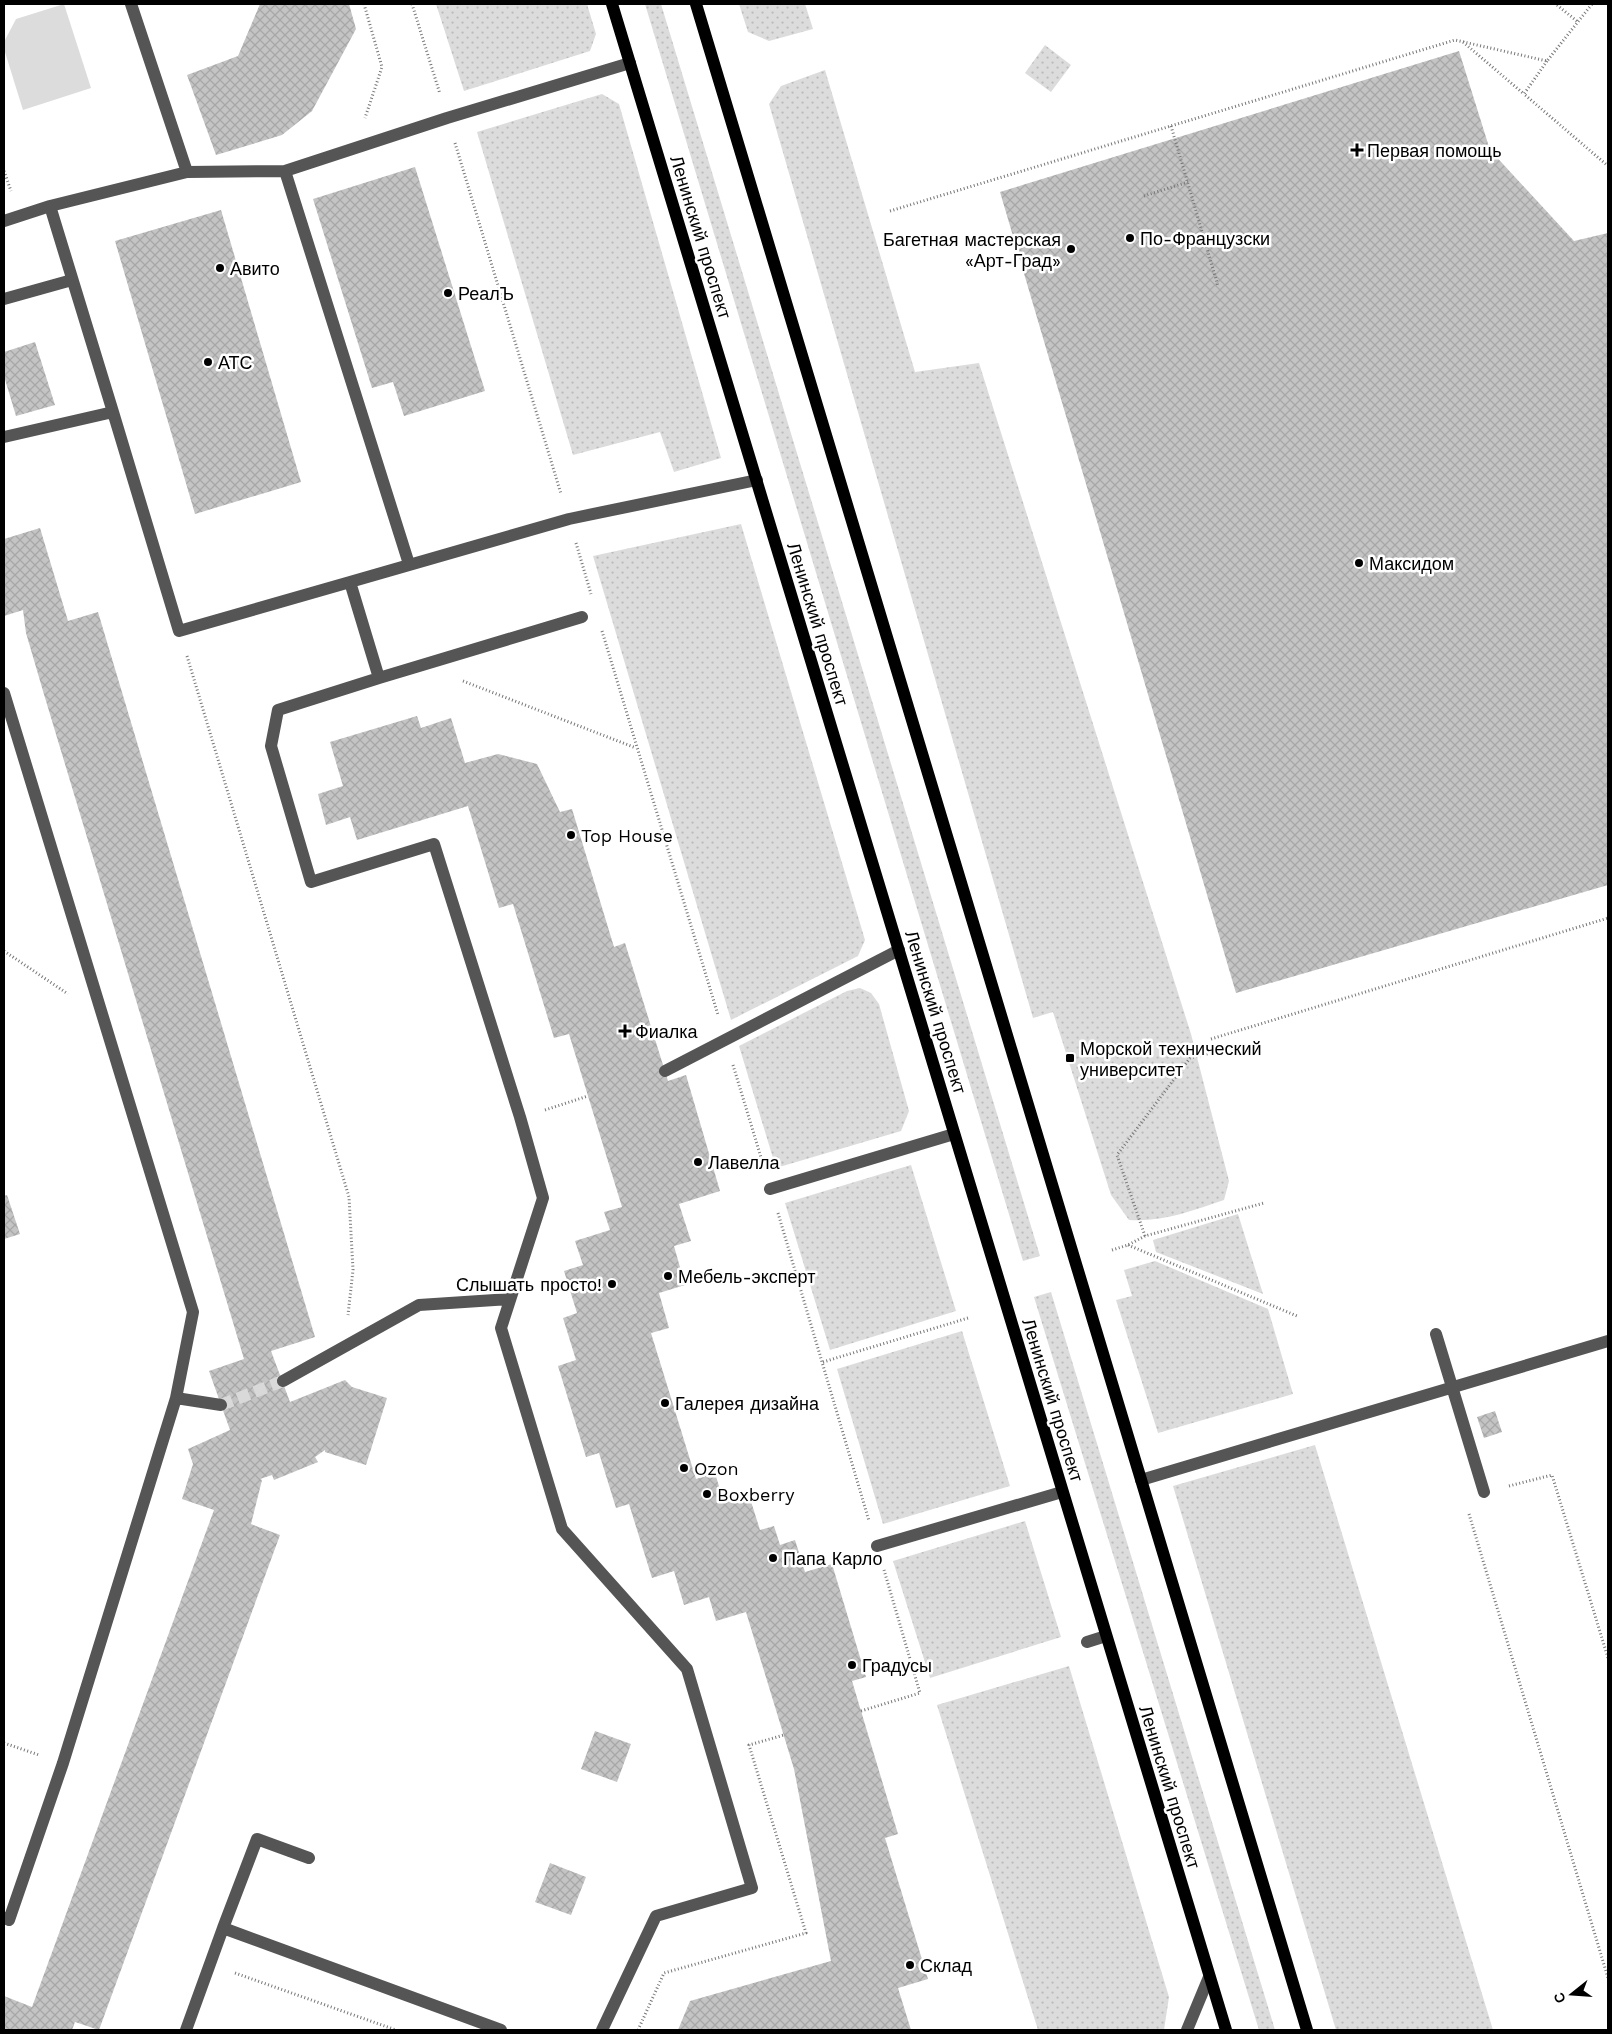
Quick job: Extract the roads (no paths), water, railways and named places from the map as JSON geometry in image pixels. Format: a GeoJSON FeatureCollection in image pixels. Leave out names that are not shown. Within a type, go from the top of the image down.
{"type":"FeatureCollection","features":[{"type":"Feature","properties":{"kind":"main road","name":"Ленинский проспект"},"geometry":{"type":"LineString","coordinates":[[612,4],[1226,2030]]}},
{"type":"Feature","properties":{"kind":"main road"},"geometry":{"type":"LineString","coordinates":[[696,4],[1307,2030]]}},
{"type":"Feature","properties":{"kind":"lane"},"geometry":{"type":"LineString","coordinates":[[131,4],[187,172]]}},
{"type":"Feature","properties":{"kind":"lane"},"geometry":{"type":"LineString","coordinates":[[4,221],[50,206],[187,172],[285,171],[355,150],[447,118],[630,63]]}},
{"type":"Feature","properties":{"kind":"lane"},"geometry":{"type":"LineString","coordinates":[[285,171],[409,564]]}},
{"type":"Feature","properties":{"kind":"lane"},"geometry":{"type":"LineString","coordinates":[[50,206],[179,631],[569,519],[756,480]]}},
{"type":"Feature","properties":{"kind":"lane"},"geometry":{"type":"LineString","coordinates":[[4,299],[72,280]]}},
{"type":"Feature","properties":{"kind":"lane"},"geometry":{"type":"LineString","coordinates":[[4,437],[114,412]]}},
{"type":"Feature","properties":{"kind":"lane"},"geometry":{"type":"LineString","coordinates":[[350,582],[378,678]]}},
{"type":"Feature","properties":{"kind":"lane"},"geometry":{"type":"LineString","coordinates":[[582,617],[278,710],[271,746],[311,882],[434,844],[520,1118],[543,1198],[501,1328],[562,1530],[687,1669],[752,1888],[656,1916],[602,2030]]}},
{"type":"Feature","properties":{"kind":"lane"},"geometry":{"type":"LineString","coordinates":[[4,693],[101,1016],[193,1312],[176,1398],[63,1763],[9,1920],[4,1918]]}},
{"type":"Feature","properties":{"kind":"lane"},"geometry":{"type":"LineString","coordinates":[[664,1071],[899,950]]}},
{"type":"Feature","properties":{"kind":"lane"},"geometry":{"type":"LineString","coordinates":[[770,1189],[954,1134]]}},
{"type":"Feature","properties":{"kind":"lane"},"geometry":{"type":"LineString","coordinates":[[283,1381],[419,1305],[510,1300]]}},
{"type":"Feature","properties":{"kind":"lane"},"geometry":{"type":"LineString","coordinates":[[1436,1334],[1484,1492]]}},
{"type":"Feature","properties":{"kind":"lane"},"geometry":{"type":"LineString","coordinates":[[1141,1480],[1608,1341]]}},
{"type":"Feature","properties":{"kind":"lane"},"geometry":{"type":"LineString","coordinates":[[176,1398],[221,1405]]}},
{"type":"Feature","properties":{"kind":"lane"},"geometry":{"type":"LineString","coordinates":[[877,1546],[1062,1492]]}},
{"type":"Feature","properties":{"kind":"lane"},"geometry":{"type":"LineString","coordinates":[[1087,1642],[1106,1636]]}},
{"type":"Feature","properties":{"kind":"lane"},"geometry":{"type":"LineString","coordinates":[[186,2030],[257,1840],[309,1858]]}},
{"type":"Feature","properties":{"kind":"lane"},"geometry":{"type":"LineString","coordinates":[[223,1928],[500,2030]]}},
{"type":"Feature","properties":{"kind":"lane"},"geometry":{"type":"LineString","coordinates":[[1187,2030],[1210,1977]]}},
{"type":"Feature","properties":{"kind":"tunnel"},"geometry":{"type":"LineString","coordinates":[[221,1405],[283,1381]]}},
{"type":"Feature","properties":{"kind":"place","name":"Первая помощь"},"geometry":{"type":"Point","coordinates":[1357,150]}},
{"type":"Feature","properties":{"kind":"place","name":"По-Французски"},"geometry":{"type":"Point","coordinates":[1130,238]}},
{"type":"Feature","properties":{"kind":"place","name":"Багетная мастерская «Арт-Град»"},"geometry":{"type":"Point","coordinates":[1071,249]}},
{"type":"Feature","properties":{"kind":"place","name":"Авито"},"geometry":{"type":"Point","coordinates":[220,268]}},
{"type":"Feature","properties":{"kind":"place","name":"РеалЪ"},"geometry":{"type":"Point","coordinates":[448,293]}},
{"type":"Feature","properties":{"kind":"place","name":"АТС"},"geometry":{"type":"Point","coordinates":[208,362]}},
{"type":"Feature","properties":{"kind":"place","name":"Максидом"},"geometry":{"type":"Point","coordinates":[1359,563]}},
{"type":"Feature","properties":{"kind":"place","name":"Top House"},"geometry":{"type":"Point","coordinates":[571,835]}},
{"type":"Feature","properties":{"kind":"place","name":"Фиалка"},"geometry":{"type":"Point","coordinates":[625,1031]}},
{"type":"Feature","properties":{"kind":"place","name":"Морской технический университет"},"geometry":{"type":"Point","coordinates":[1070,1058]}},
{"type":"Feature","properties":{"kind":"place","name":"Лавелла"},"geometry":{"type":"Point","coordinates":[698,1162]}},
{"type":"Feature","properties":{"kind":"place","name":"Мебель-эксперт"},"geometry":{"type":"Point","coordinates":[668,1276]}},
{"type":"Feature","properties":{"kind":"place","name":"Слышать просто!"},"geometry":{"type":"Point","coordinates":[612,1284]}},
{"type":"Feature","properties":{"kind":"place","name":"Галерея дизайна"},"geometry":{"type":"Point","coordinates":[665,1403]}},
{"type":"Feature","properties":{"kind":"place","name":"Ozon"},"geometry":{"type":"Point","coordinates":[684,1468]}},
{"type":"Feature","properties":{"kind":"place","name":"Boxberry"},"geometry":{"type":"Point","coordinates":[707,1494]}},
{"type":"Feature","properties":{"kind":"place","name":"Папа Карло"},"geometry":{"type":"Point","coordinates":[773,1558]}},
{"type":"Feature","properties":{"kind":"place","name":"Градусы"},"geometry":{"type":"Point","coordinates":[852,1665]}},
{"type":"Feature","properties":{"kind":"place","name":"Склад"},"geometry":{"type":"Point","coordinates":[910,1965]}}]}
